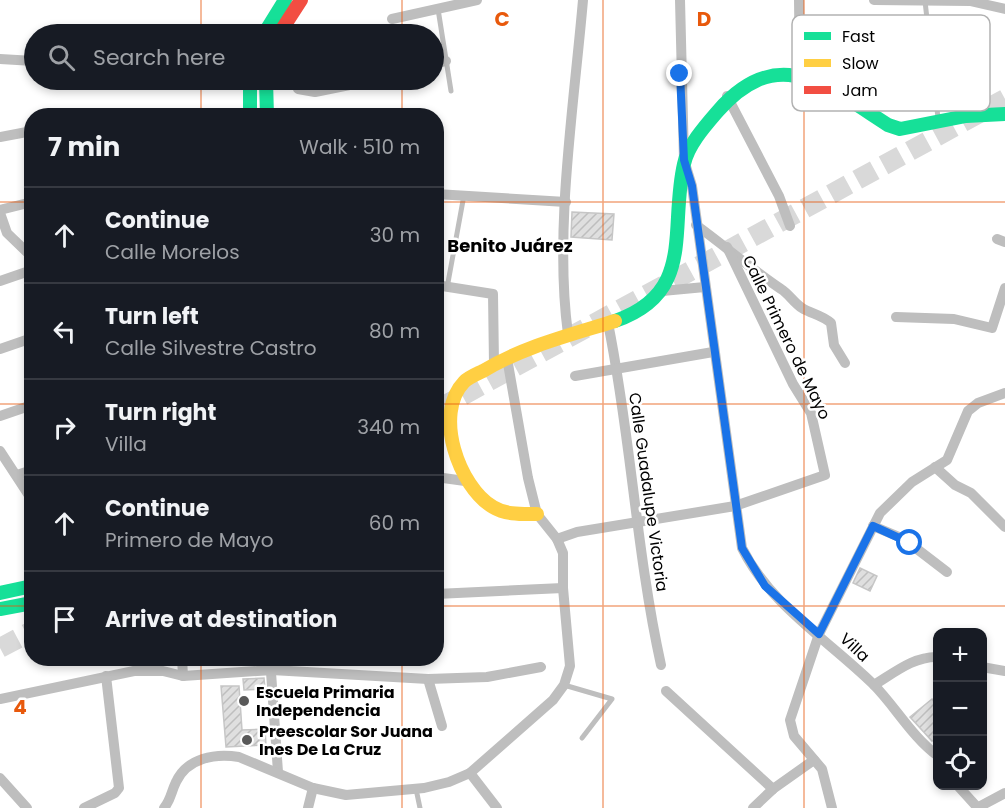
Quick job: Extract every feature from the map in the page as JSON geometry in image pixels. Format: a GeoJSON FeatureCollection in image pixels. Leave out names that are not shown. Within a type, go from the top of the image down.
{"type":"FeatureCollection","features":[{"type":"Feature","properties":{"kind":"street"},"geometry":{"type":"LineString","coordinates":[[270,24],[285,0]]}},
{"type":"Feature","properties":{"kind":"street"},"geometry":{"type":"LineString","coordinates":[[285,24],[300,0]]}},
{"type":"Feature","properties":{"kind":"street"},"geometry":{"type":"LineString","coordinates":[[392,19],[477,0]]}},
{"type":"Feature","properties":{"kind":"street"},"geometry":{"type":"LineString","coordinates":[[568,334],[563,300],[566,202],[583,0]]}},
{"type":"Feature","properties":{"kind":"street","name":"Villa"},"geometry":{"type":"LineString","coordinates":[[680,0],[684,160],[692,186],[713,352],[742,548],[752,569],[765,586],[874,685],[899,716],[933,751]]}},
{"type":"Feature","properties":{"kind":"street"},"geometry":{"type":"LineString","coordinates":[[799,0],[799,15]]}},
{"type":"Feature","properties":{"kind":"street"},"geometry":{"type":"LineString","coordinates":[[874,0],[970,1],[1005,9]]}},
{"type":"Feature","properties":{"kind":"street"},"geometry":{"type":"LineString","coordinates":[[0,60],[24,61]]}},
{"type":"Feature","properties":{"kind":"street"},"geometry":{"type":"LineString","coordinates":[[537,514],[500,512],[489,507],[465,481],[453,445],[450,423],[452,402],[464,382],[494,364],[568,334],[634,313],[653,301],[662,291],[673,260],[684,160],[728,96],[742,84],[759,76],[776,73],[792,76]]}},
{"type":"Feature","properties":{"kind":"street"},"geometry":{"type":"LineString","coordinates":[[250,90],[250,108]]}},
{"type":"Feature","properties":{"kind":"street"},"geometry":{"type":"LineString","coordinates":[[266,90],[267,108]]}},
{"type":"Feature","properties":{"kind":"street"},"geometry":{"type":"LineString","coordinates":[[304,90],[315,92],[325,90]]}},
{"type":"Feature","properties":{"kind":"street"},"geometry":{"type":"LineString","coordinates":[[728,96],[779,196],[790,226]]}},
{"type":"Feature","properties":{"kind":"street"},"geometry":{"type":"LineString","coordinates":[[865,111],[888,125],[900,129],[916,128],[938,120],[1005,114]]}},
{"type":"Feature","properties":{"kind":"street"},"geometry":{"type":"LineString","coordinates":[[0,137],[24,132]]}},
{"type":"Feature","properties":{"kind":"street"},"geometry":{"type":"LineString","coordinates":[[444,194],[566,202]]}},
{"type":"Feature","properties":{"kind":"street"},"geometry":{"type":"LineString","coordinates":[[24,204],[0,211],[7,233],[24,249]]}},
{"type":"Feature","properties":{"kind":"street"},"geometry":{"type":"LineString","coordinates":[[696,225],[727,247],[759,276],[784,291],[802,308],[818,314],[831,323],[834,345],[845,363]]}},
{"type":"Feature","properties":{"kind":"street","name":"Calle Primero de Mayo"},"geometry":{"type":"LineString","coordinates":[[727,247],[793,384],[811,413],[825,475],[735,506]]}},
{"type":"Feature","properties":{"kind":"street"},"geometry":{"type":"LineString","coordinates":[[0,281],[24,273]]}},
{"type":"Feature","properties":{"kind":"street"},"geometry":{"type":"LineString","coordinates":[[444,286],[493,294],[494,364]]}},
{"type":"Feature","properties":{"kind":"street"},"geometry":{"type":"LineString","coordinates":[[662,291],[705,287]]}},
{"type":"Feature","properties":{"kind":"street"},"geometry":{"type":"LineString","coordinates":[[896,317],[954,319],[992,328],[1005,288]]}},
{"type":"Feature","properties":{"kind":"street","name":"Calle Guadalupe Victoria"},"geometry":{"type":"LineString","coordinates":[[608,322],[617,366],[650,618],[661,665]]}},
{"type":"Feature","properties":{"kind":"street"},"geometry":{"type":"LineString","coordinates":[[0,349],[24,341]]}},
{"type":"Feature","properties":{"kind":"street"},"geometry":{"type":"LineString","coordinates":[[575,376],[617,366],[713,352]]}},
{"type":"Feature","properties":{"kind":"street"},"geometry":{"type":"LineString","coordinates":[[164,808],[170,801],[176,782],[184,769],[201,759],[228,755],[278,772],[313,788],[346,795],[416,789],[450,782],[470,773],[554,700],[564,685],[570,666],[563,588],[563,553],[557,539],[537,514],[528,478],[507,358]]}},
{"type":"Feature","properties":{"kind":"street"},"geometry":{"type":"LineString","coordinates":[[832,808],[827,781],[822,769],[794,736],[790,720],[819,634],[880,513],[912,482],[947,460],[968,411],[978,403],[1002,397]]}},
{"type":"Feature","properties":{"kind":"street"},"geometry":{"type":"LineString","coordinates":[[0,416],[24,408]]}},
{"type":"Feature","properties":{"kind":"street"},"geometry":{"type":"LineString","coordinates":[[0,451],[24,487]]}},
{"type":"Feature","properties":{"kind":"street"},"geometry":{"type":"LineString","coordinates":[[935,467],[955,485],[971,493],[1005,527]]}},
{"type":"Feature","properties":{"kind":"street"},"geometry":{"type":"LineString","coordinates":[[17,475],[24,473]]}},
{"type":"Feature","properties":{"kind":"street"},"geometry":{"type":"LineString","coordinates":[[444,478],[465,481]]}},
{"type":"Feature","properties":{"kind":"street"},"geometry":{"type":"LineString","coordinates":[[557,539],[577,532],[735,506]]}},
{"type":"Feature","properties":{"kind":"street"},"geometry":{"type":"LineString","coordinates":[[873,526],[904,539],[946,572]]}},
{"type":"Feature","properties":{"kind":"street"},"geometry":{"type":"LineString","coordinates":[[0,593],[24,588]]}},
{"type":"Feature","properties":{"kind":"street"},"geometry":{"type":"LineString","coordinates":[[444,594],[563,588]]}},
{"type":"Feature","properties":{"kind":"street"},"geometry":{"type":"LineString","coordinates":[[0,609],[24,604]]}},
{"type":"Feature","properties":{"kind":"street"},"geometry":{"type":"LineString","coordinates":[[874,685],[926,656],[933,657]]}},
{"type":"Feature","properties":{"kind":"street"},"geometry":{"type":"LineString","coordinates":[[182,666],[183,676]]}},
{"type":"Feature","properties":{"kind":"street"},"geometry":{"type":"LineString","coordinates":[[0,699],[38,693],[134,671],[163,671],[183,676],[256,666]]}},
{"type":"Feature","properties":{"kind":"street"},"geometry":{"type":"LineString","coordinates":[[271,666],[278,772]]}},
{"type":"Feature","properties":{"kind":"street"},"geometry":{"type":"LineString","coordinates":[[292,666],[428,679],[487,677],[541,667]]}},
{"type":"Feature","properties":{"kind":"street"},"geometry":{"type":"LineString","coordinates":[[987,668],[1005,671]]}},
{"type":"Feature","properties":{"kind":"street"},"geometry":{"type":"LineString","coordinates":[[84,808],[115,793],[119,788],[106,676]]}},
{"type":"Feature","properties":{"kind":"street"},"geometry":{"type":"LineString","coordinates":[[428,679],[442,726]]}},
{"type":"Feature","properties":{"kind":"street"},"geometry":{"type":"LineString","coordinates":[[666,691],[773,789]]}},
{"type":"Feature","properties":{"kind":"street"},"geometry":{"type":"LineString","coordinates":[[753,808],[773,789],[814,760]]}},
{"type":"Feature","properties":{"kind":"street"},"geometry":{"type":"LineString","coordinates":[[470,773],[497,808]]}},
{"type":"Feature","properties":{"kind":"street"},"geometry":{"type":"LineString","coordinates":[[0,778],[27,808]]}},
{"type":"Feature","properties":{"kind":"street"},"geometry":{"type":"LineString","coordinates":[[308,808],[313,788]]}},
{"type":"Feature","properties":{"kind":"street"},"geometry":{"type":"LineString","coordinates":[[961,790],[977,808],[1005,793]]}},
{"type":"Feature","properties":{"kind":"lane"},"geometry":{"type":"LineString","coordinates":[[438,9],[440,24]]}},
{"type":"Feature","properties":{"kind":"lane"},"geometry":{"type":"LineString","coordinates":[[444,47],[451,91]]}},
{"type":"Feature","properties":{"kind":"lane"},"geometry":{"type":"LineString","coordinates":[[937,111],[938,120]]}},
{"type":"Feature","properties":{"kind":"lane"},"geometry":{"type":"LineString","coordinates":[[444,278],[464,195]]}},
{"type":"Feature","properties":{"kind":"lane"},"geometry":{"type":"LineString","coordinates":[[564,685],[612,699],[582,738]]}},
{"type":"Feature","properties":{"kind":"lane"},"geometry":{"type":"LineString","coordinates":[[416,789],[420,808]]}},
{"type":"Feature","properties":{"kind":"building"},"geometry":{"type":"Polygon","coordinates":[[[572,212],[614,214],[612,240],[571,237],[572,212]]]}},
{"type":"Feature","properties":{"kind":"building"},"geometry":{"type":"Polygon","coordinates":[[[860,568],[877,576],[870,591],[853,583],[860,568]]]}},
{"type":"Feature","properties":{"kind":"building"},"geometry":{"type":"Polygon","coordinates":[[[264,678],[265,689],[244,690],[243,679],[264,678]]]}},
{"type":"Feature","properties":{"kind":"building"},"geometry":{"type":"Polygon","coordinates":[[[221,686],[239,686],[242,730],[265,729],[266,745],[226,747],[221,686]]]}},
{"type":"Feature","properties":{"kind":"building"},"geometry":{"type":"Polygon","coordinates":[[[932,699],[933,740],[932,741],[910,717],[932,699]]]}},
{"type":"Feature","properties":{"kind":"tunnel"},"geometry":{"type":"LineString","coordinates":[[990,107],[1005,99]]}},
{"type":"Feature","properties":{"kind":"tunnel"},"geometry":{"type":"LineString","coordinates":[[444,406],[983,111]]}},
{"type":"Feature","properties":{"kind":"tunnel"},"geometry":{"type":"LineString","coordinates":[[0,648],[24,635]]}},
{"type":"Feature","properties":{"kind":"traffic: fast"},"geometry":{"type":"LineString","coordinates":[[270,24],[285,0]]}},
{"type":"Feature","properties":{"kind":"traffic: fast"},"geometry":{"type":"LineString","coordinates":[[615,321],[641,309],[658,294],[668,276],[674,256],[684,164],[693,143],[703,129],[740,90],[761,79],[782,75],[792,76]]}},
{"type":"Feature","properties":{"kind":"traffic: fast"},"geometry":{"type":"LineString","coordinates":[[250,90],[250,108]]}},
{"type":"Feature","properties":{"kind":"traffic: fast"},"geometry":{"type":"LineString","coordinates":[[266,90],[267,108]]}},
{"type":"Feature","properties":{"kind":"traffic: fast"},"geometry":{"type":"LineString","coordinates":[[866,111],[888,125],[900,129],[966,116],[1005,114]]}},
{"type":"Feature","properties":{"kind":"traffic: fast"},"geometry":{"type":"LineString","coordinates":[[0,593],[24,588]]}},
{"type":"Feature","properties":{"kind":"traffic: fast"},"geometry":{"type":"LineString","coordinates":[[0,609],[24,604]]}},
{"type":"Feature","properties":{"kind":"traffic: slow"},"geometry":{"type":"LineString","coordinates":[[537,514],[514,514],[498,510],[481,497],[470,484],[454,449],[451,412],[455,396],[464,382],[499,362],[548,342],[615,321]]}},
{"type":"Feature","properties":{"kind":"traffic: jam"},"geometry":{"type":"LineString","coordinates":[[285,24],[301,0]]}},
{"type":"Feature","properties":{"kind":"place","name":"Escuela Primaria Independencia"},"geometry":{"type":"Point","coordinates":[244,701]}},
{"type":"Feature","properties":{"kind":"place","name":"Preescolar Sor Juana Ines De La Cruz"},"geometry":{"type":"Point","coordinates":[247,740]}},
{"type":"Feature","properties":{"kind":"district","name":"Benito Juárez"},"geometry":{"type":"Point","coordinates":[510,246]}},
{"type":"Feature","properties":{"kind":"route"},"geometry":{"type":"LineString","coordinates":[[680,74],[684,160],[692,186],[735,506],[742,548],[752,569],[765,586],[819,634],[873,526],[894,533],[910,543]]}}]}
